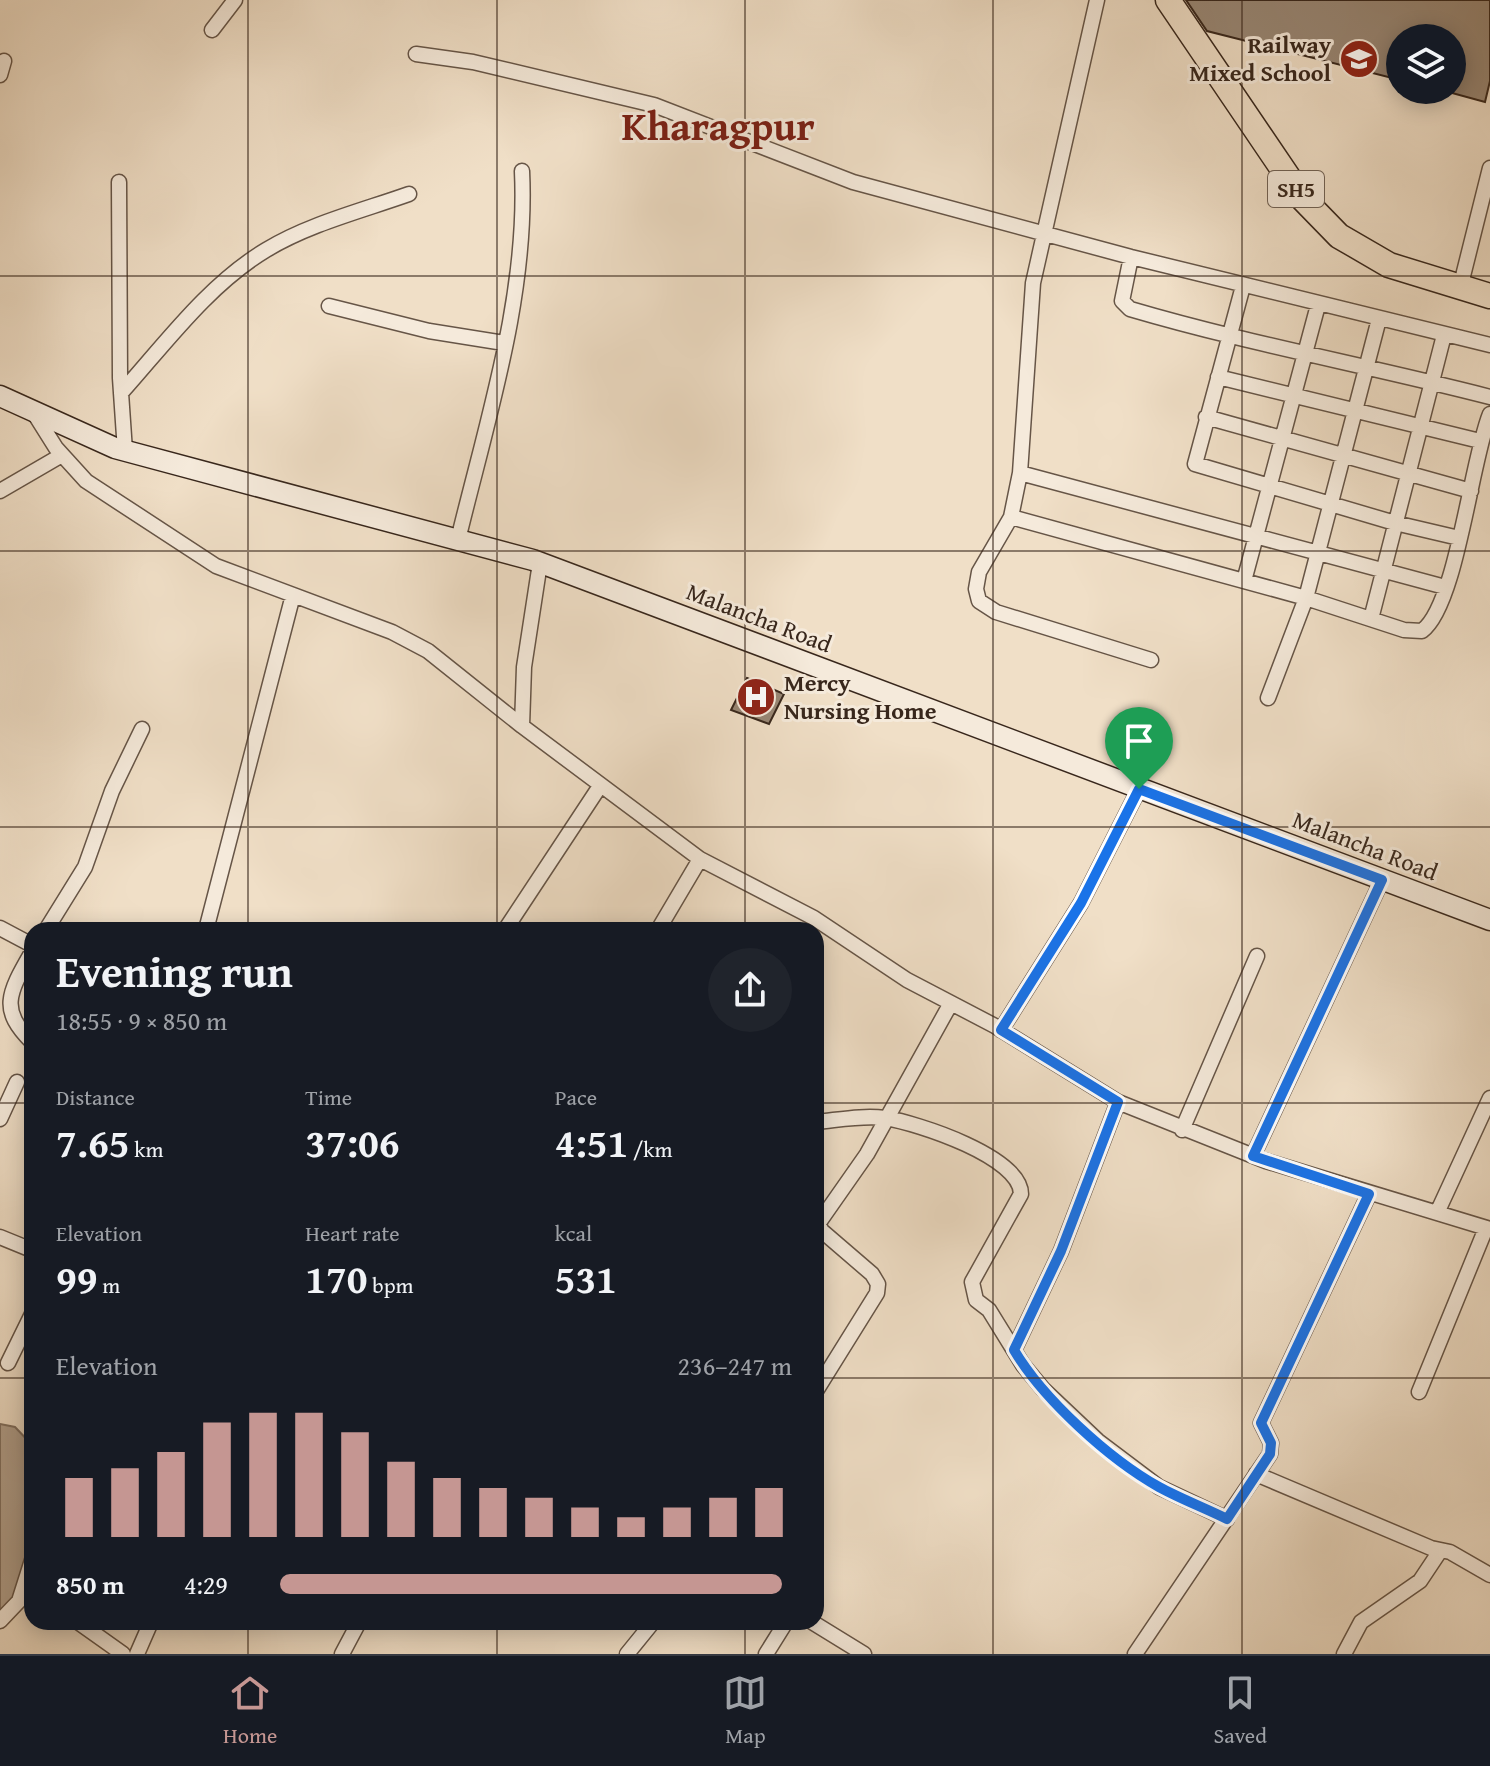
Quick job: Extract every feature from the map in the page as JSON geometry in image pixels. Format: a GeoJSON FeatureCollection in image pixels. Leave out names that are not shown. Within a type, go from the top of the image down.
{"type":"FeatureCollection","features":[{"type":"Feature","properties":{"kind":"main road","name":"SH5"},"geometry":{"type":"LineString","coordinates":[[1168,0],[1303,199],[1339,236],[1389,265],[1490,296]]}},
{"type":"Feature","properties":{"kind":"street"},"geometry":{"type":"LineString","coordinates":[[212,30],[235,0]]}},
{"type":"Feature","properties":{"kind":"street"},"geometry":{"type":"LineString","coordinates":[[1097,0],[1033,283],[1020,473],[1011,517],[979,572],[976,589],[985,607],[1151,660]]}},
{"type":"Feature","properties":{"kind":"street"},"geometry":{"type":"LineString","coordinates":[[416,54],[570,83],[680,112],[853,182],[1243,286],[1490,345]]}},
{"type":"Feature","properties":{"kind":"street"},"geometry":{"type":"LineString","coordinates":[[1460,288],[1490,168]]}},
{"type":"Feature","properties":{"kind":"street"},"geometry":{"type":"LineString","coordinates":[[458,540],[521,255],[522,171]]}},
{"type":"Feature","properties":{"kind":"street"},"geometry":{"type":"LineString","coordinates":[[119,182],[121,393],[125,451]]}},
{"type":"Feature","properties":{"kind":"street"},"geometry":{"type":"LineString","coordinates":[[121,393],[205,300],[264,251],[299,232],[409,194]]}},
{"type":"Feature","properties":{"kind":"street"},"geometry":{"type":"LineString","coordinates":[[1131,257],[1122,296],[1125,306],[1230,338],[1367,366],[1490,397]]}},
{"type":"Feature","properties":{"kind":"street"},"geometry":{"type":"LineString","coordinates":[[1243,286],[1195,464],[1395,523],[1459,538]]}},
{"type":"Feature","properties":{"kind":"street"},"geometry":{"type":"LineString","coordinates":[[1244,581],[1318,305]]}},
{"type":"Feature","properties":{"kind":"street"},"geometry":{"type":"LineString","coordinates":[[329,306],[429,331],[504,343]]}},
{"type":"Feature","properties":{"kind":"street"},"geometry":{"type":"LineString","coordinates":[[1268,698],[1306,598],[1379,319]]}},
{"type":"Feature","properties":{"kind":"street"},"geometry":{"type":"LineString","coordinates":[[1371,619],[1444,335]]}},
{"type":"Feature","properties":{"kind":"street"},"geometry":{"type":"LineString","coordinates":[[1218,377],[1480,441]]}},
{"type":"Feature","properties":{"kind":"street","name":"Malancha Road"},"geometry":{"type":"LineString","coordinates":[[0,396],[125,451],[540,563],[1490,920]]}},
{"type":"Feature","properties":{"kind":"street"},"geometry":{"type":"LineString","coordinates":[[34,413],[62,455],[86,481],[216,566],[392,632],[420,646],[600,786],[700,859],[820,922]]}},
{"type":"Feature","properties":{"kind":"street"},"geometry":{"type":"LineString","coordinates":[[1011,517],[1422,631],[1436,613],[1445,587],[1471,491],[1480,441],[1490,414]]}},
{"type":"Feature","properties":{"kind":"street"},"geometry":{"type":"LineString","coordinates":[[1206,417],[1471,491]]}},
{"type":"Feature","properties":{"kind":"street"},"geometry":{"type":"LineString","coordinates":[[0,491],[62,455]]}},
{"type":"Feature","properties":{"kind":"street"},"geometry":{"type":"LineString","coordinates":[[1020,473],[1445,587]]}},
{"type":"Feature","properties":{"kind":"street"},"geometry":{"type":"LineString","coordinates":[[522,726],[524,667],[540,563]]}},
{"type":"Feature","properties":{"kind":"street"},"geometry":{"type":"LineString","coordinates":[[208,922],[293,595]]}},
{"type":"Feature","properties":{"kind":"street"},"geometry":{"type":"LineString","coordinates":[[51,922],[85,867],[112,791],[142,729]]}},
{"type":"Feature","properties":{"kind":"street"},"geometry":{"type":"LineString","coordinates":[[510,922],[600,786]]}},
{"type":"Feature","properties":{"kind":"street"},"geometry":{"type":"LineString","coordinates":[[1001,1030],[1081,903],[1139,789]]}},
{"type":"Feature","properties":{"kind":"street"},"geometry":{"type":"LineString","coordinates":[[663,922],[700,859]]}},
{"type":"Feature","properties":{"kind":"street"},"geometry":{"type":"LineString","coordinates":[[1253,1156],[1382,880]]}},
{"type":"Feature","properties":{"kind":"street"},"geometry":{"type":"LineString","coordinates":[[824,925],[907,980],[1001,1030],[1118,1102],[1253,1156],[1488,1229],[1419,1392]]}},
{"type":"Feature","properties":{"kind":"street"},"geometry":{"type":"LineString","coordinates":[[0,928],[24,941]]}},
{"type":"Feature","properties":{"kind":"street"},"geometry":{"type":"LineString","coordinates":[[1182,1130],[1257,956]]}},
{"type":"Feature","properties":{"kind":"street"},"geometry":{"type":"LineString","coordinates":[[24,965],[1,1004],[0,1016],[14,1032],[24,1038]]}},
{"type":"Feature","properties":{"kind":"street"},"geometry":{"type":"LineString","coordinates":[[824,1215],[867,1154],[884,1118],[951,1003]]}},
{"type":"Feature","properties":{"kind":"street"},"geometry":{"type":"LineString","coordinates":[[0,1119],[17,1082]]}},
{"type":"Feature","properties":{"kind":"street"},"geometry":{"type":"LineString","coordinates":[[1437,1213],[1490,1098]]}},
{"type":"Feature","properties":{"kind":"street"},"geometry":{"type":"LineString","coordinates":[[1014,1350],[1061,1251],[1118,1102]]}},
{"type":"Feature","properties":{"kind":"street"},"geometry":{"type":"LineString","coordinates":[[824,1122],[884,1118],[927,1129],[992,1157],[1014,1172],[1021,1184],[1016,1205],[972,1282],[976,1300],[989,1310],[1043,1389],[1127,1465],[1159,1487],[1227,1519]]}},
{"type":"Feature","properties":{"kind":"street"},"geometry":{"type":"LineString","coordinates":[[1135,1654],[1272,1448],[1261,1423],[1369,1194]]}},
{"type":"Feature","properties":{"kind":"street"},"geometry":{"type":"LineString","coordinates":[[824,1233],[872,1274],[878,1284],[877,1293],[824,1378]]}},
{"type":"Feature","properties":{"kind":"street"},"geometry":{"type":"LineString","coordinates":[[0,1237],[24,1247]]}},
{"type":"Feature","properties":{"kind":"street"},"geometry":{"type":"LineString","coordinates":[[8,1363],[24,1331]]}},
{"type":"Feature","properties":{"kind":"street"},"geometry":{"type":"LineString","coordinates":[[1256,1474],[1440,1551],[1450,1552],[1490,1575]]}},
{"type":"Feature","properties":{"kind":"street"},"geometry":{"type":"LineString","coordinates":[[1344,1654],[1361,1622],[1420,1581],[1440,1551]]}},
{"type":"Feature","properties":{"kind":"street"},"geometry":{"type":"LineString","coordinates":[[0,1621],[24,1599]]}},
{"type":"Feature","properties":{"kind":"street"},"geometry":{"type":"LineString","coordinates":[[824,1629],[864,1654]]}},
{"type":"Feature","properties":{"kind":"street"},"geometry":{"type":"LineString","coordinates":[[89,1630],[123,1654]]}},
{"type":"Feature","properties":{"kind":"street"},"geometry":{"type":"LineString","coordinates":[[137,1654],[148,1630]]}},
{"type":"Feature","properties":{"kind":"street"},"geometry":{"type":"LineString","coordinates":[[342,1654],[355,1630]]}},
{"type":"Feature","properties":{"kind":"street"},"geometry":{"type":"LineString","coordinates":[[627,1654],[646,1630]]}},
{"type":"Feature","properties":{"kind":"street"},"geometry":{"type":"LineString","coordinates":[[766,1654],[781,1630]]}},
{"type":"Feature","properties":{"kind":"shaded area"},"geometry":{"type":"Polygon","coordinates":[[[0,1424],[15,1427],[24,1437],[24,1576],[13,1598],[0,1610],[0,1424]]]}},
{"type":"Feature","properties":{"kind":"building","name":"Railway Mixed School"},"geometry":{"type":"Polygon","coordinates":[[[1186,0],[1490,0],[1490,81],[1485,102],[1466,97],[1466,24],[1386,24],[1386,76],[1207,31],[1186,0]]]}},
{"type":"Feature","properties":{"kind":"building"},"geometry":{"type":"Polygon","coordinates":[[[747,678],[784,694],[769,724],[731,710],[747,678]]]}},
{"type":"Feature","properties":{"kind":"place","name":"Railway Mixed School"},"geometry":{"type":"Point","coordinates":[1359,59]}},
{"type":"Feature","properties":{"kind":"place","name":"Mercy Nursing Home"},"geometry":{"type":"Point","coordinates":[756,697]}},
{"type":"Feature","properties":{"kind":"district","name":"Kharagpur"},"geometry":{"type":"Point","coordinates":[718,126]}},
{"type":"Feature","properties":{"kind":"route"},"geometry":{"type":"LineString","coordinates":[[1139,789],[1382,880],[1253,1156],[1369,1194],[1261,1423],[1271,1443],[1270,1454],[1227,1519],[1159,1487],[1127,1465],[1043,1389],[1014,1350],[1061,1251],[1118,1102],[1001,1030],[1081,903],[1139,789]]}}]}
